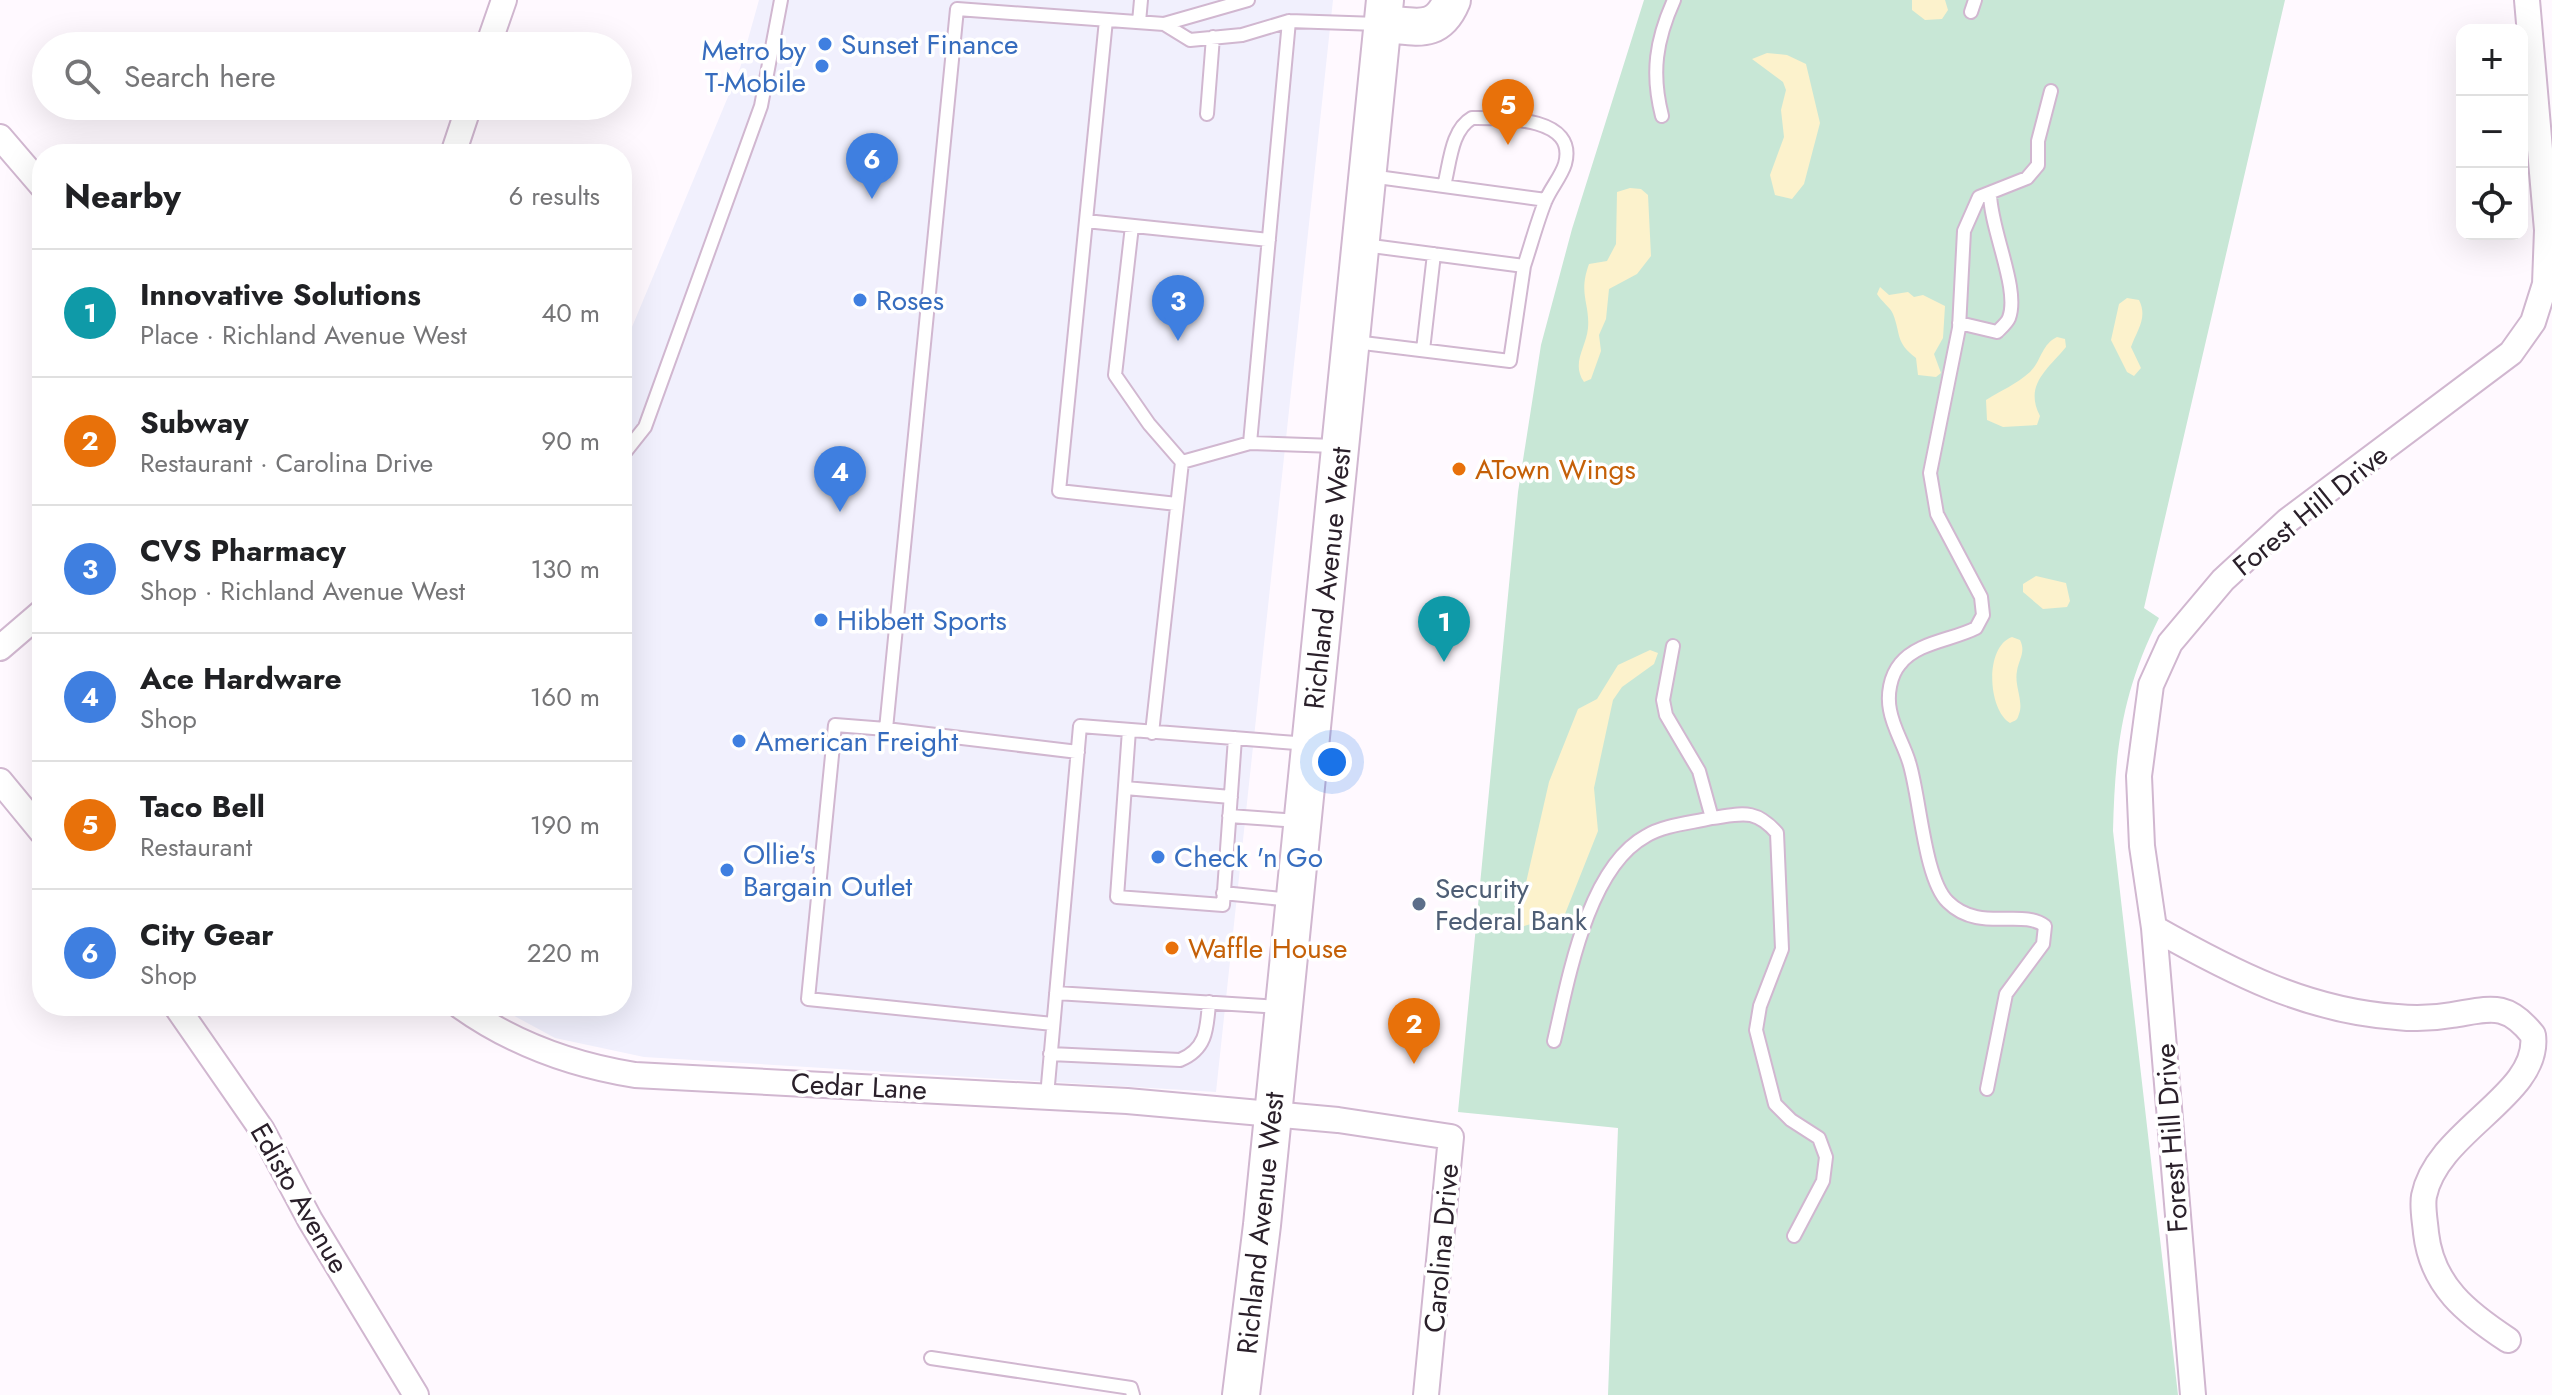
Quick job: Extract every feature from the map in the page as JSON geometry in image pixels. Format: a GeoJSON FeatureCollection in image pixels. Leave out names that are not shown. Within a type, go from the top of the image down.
{"type":"FeatureCollection","features":[{"type":"Feature","properties":{"kind":"main road"},"geometry":{"type":"LineString","coordinates":[[1384,12],[1429,27],[1446,15],[1452,0]]}},
{"type":"Feature","properties":{"kind":"main road","name":"Richland Avenue West"},"geometry":{"type":"LineString","coordinates":[[1241,1395],[1273,1115],[1384,12]]}},
{"type":"Feature","properties":{"kind":"street"},"geometry":{"type":"LineString","coordinates":[[493,32],[504,0]]}},
{"type":"Feature","properties":{"kind":"street","name":"Forest Hill Drive"},"geometry":{"type":"LineString","coordinates":[[2193,1395],[2154,928],[2142,846],[2139,776],[2151,685],[2170,643],[2223,580],[2287,521],[2511,353],[2533,322],[2545,284],[2547,230],[2527,0]]}},
{"type":"Feature","properties":{"kind":"street"},"geometry":{"type":"LineString","coordinates":[[456,144],[464,120]]}},
{"type":"Feature","properties":{"kind":"street"},"geometry":{"type":"LineString","coordinates":[[0,137],[32,174]]}},
{"type":"Feature","properties":{"kind":"street"},"geometry":{"type":"LineString","coordinates":[[0,648],[32,621]]}},
{"type":"Feature","properties":{"kind":"street"},"geometry":{"type":"LineString","coordinates":[[0,781],[32,820]]}},
{"type":"Feature","properties":{"kind":"street"},"geometry":{"type":"LineString","coordinates":[[2154,928],[2227,968],[2298,1000],[2361,1015],[2403,1018],[2500,1009],[2523,1023],[2533,1035],[2532,1062],[2518,1081],[2441,1155],[2423,1199],[2427,1243],[2447,1288],[2465,1312],[2508,1340]]}},
{"type":"Feature","properties":{"kind":"street","name":"Edisto Avenue"},"geometry":{"type":"LineString","coordinates":[[183,1016],[262,1130],[310,1220],[416,1395]]}},
{"type":"Feature","properties":{"kind":"street","name":"Cedar Lane"},"geometry":{"type":"LineString","coordinates":[[476,1016],[503,1033],[541,1050],[571,1061],[626,1074],[1047,1096],[1273,1115]]}},
{"type":"Feature","properties":{"kind":"street","name":"Carolina Drive"},"geometry":{"type":"LineString","coordinates":[[1273,1115],[1338,1120],[1451,1137],[1426,1395]]}},
{"type":"Feature","properties":{"kind":"lane"},"geometry":{"type":"LineString","coordinates":[[632,443],[645,427],[761,106],[781,0]]}},
{"type":"Feature","properties":{"kind":"lane"},"geometry":{"type":"LineString","coordinates":[[1139,22],[1141,0]]}},
{"type":"Feature","properties":{"kind":"lane"},"geometry":{"type":"LineString","coordinates":[[886,729],[957,9],[1164,24],[1248,0]]}},
{"type":"Feature","properties":{"kind":"lane"},"geometry":{"type":"LineString","coordinates":[[1662,116],[1654,70],[1658,37],[1674,0]]}},
{"type":"Feature","properties":{"kind":"lane"},"geometry":{"type":"LineString","coordinates":[[1164,24],[1190,40],[1242,35],[1289,21],[1384,12]]}},
{"type":"Feature","properties":{"kind":"lane"},"geometry":{"type":"LineString","coordinates":[[1106,20],[1059,491],[1177,504]]}},
{"type":"Feature","properties":{"kind":"lane"},"geometry":{"type":"LineString","coordinates":[[1250,443],[1289,21]]}},
{"type":"Feature","properties":{"kind":"lane"},"geometry":{"type":"LineString","coordinates":[[1207,114],[1213,37]]}},
{"type":"Feature","properties":{"kind":"lane"},"geometry":{"type":"LineString","coordinates":[[1987,1089],[2006,994],[2043,944],[2045,926],[2030,919],[1975,917],[1946,901],[1936,882],[1910,765],[1890,713],[1889,696],[1892,677],[1911,654],[1976,628],[1983,615],[1981,597],[1950,544],[1931,491],[1930,473],[1959,323],[1964,231],[1979,197],[2027,178],[2038,165],[2038,141],[2051,91]]}},
{"type":"Feature","properties":{"kind":"lane"},"geometry":{"type":"LineString","coordinates":[[1352,342],[1510,361],[1524,266],[1546,200],[1565,166],[1568,150],[1562,136],[1545,125],[1479,118],[1462,123],[1444,186]]}},
{"type":"Feature","properties":{"kind":"lane"},"geometry":{"type":"LineString","coordinates":[[1368,176],[1546,200]]}},
{"type":"Feature","properties":{"kind":"lane"},"geometry":{"type":"LineString","coordinates":[[1959,323],[1997,332],[2009,319],[2012,293],[1995,235],[1990,193]]}},
{"type":"Feature","properties":{"kind":"lane"},"geometry":{"type":"LineString","coordinates":[[1086,221],[1269,240]]}},
{"type":"Feature","properties":{"kind":"lane"},"geometry":{"type":"LineString","coordinates":[[1132,226],[1115,375],[1149,424],[1182,462],[1152,733]]}},
{"type":"Feature","properties":{"kind":"lane"},"geometry":{"type":"LineString","coordinates":[[1361,245],[1524,266]]}},
{"type":"Feature","properties":{"kind":"lane"},"geometry":{"type":"LineString","coordinates":[[1423,350],[1434,254]]}},
{"type":"Feature","properties":{"kind":"lane"},"geometry":{"type":"LineString","coordinates":[[1182,462],[1250,443],[1342,446]]}},
{"type":"Feature","properties":{"kind":"lane"},"geometry":{"type":"LineString","coordinates":[[1673,646],[1663,700],[1666,715],[1699,771],[1712,818]]}},
{"type":"Feature","properties":{"kind":"lane"},"geometry":{"type":"LineString","coordinates":[[1053,1024],[808,999],[835,725],[1078,752]]}},
{"type":"Feature","properties":{"kind":"lane"},"geometry":{"type":"LineString","coordinates":[[1047,1096],[1080,726],[1310,744]]}},
{"type":"Feature","properties":{"kind":"lane"},"geometry":{"type":"LineString","coordinates":[[1129,730],[1117,897],[1223,905],[1235,738]]}},
{"type":"Feature","properties":{"kind":"lane"},"geometry":{"type":"LineString","coordinates":[[1125,788],[1231,797]]}},
{"type":"Feature","properties":{"kind":"lane"},"geometry":{"type":"LineString","coordinates":[[1554,1041],[1579,945],[1608,874],[1625,851],[1647,835],[1712,818],[1751,813],[1766,821],[1777,833],[1782,949],[1760,1006],[1756,1030],[1775,1104],[1819,1138],[1826,1157],[1823,1181],[1794,1236]]}},
{"type":"Feature","properties":{"kind":"lane"},"geometry":{"type":"LineString","coordinates":[[1229,816],[1302,821]]}},
{"type":"Feature","properties":{"kind":"lane"},"geometry":{"type":"LineString","coordinates":[[1223,893],[1294,900]]}},
{"type":"Feature","properties":{"kind":"lane"},"geometry":{"type":"LineString","coordinates":[[1056,993],[1283,1007]]}},
{"type":"Feature","properties":{"kind":"lane"},"geometry":{"type":"LineString","coordinates":[[1050,1054],[1180,1060],[1201,1046],[1209,1002]]}},
{"type":"Feature","properties":{"kind":"lane"},"geometry":{"type":"LineString","coordinates":[[931,1358],[1131,1388],[1133,1395]]}},
{"type":"Feature","properties":{"kind":"shaded area"},"geometry":{"type":"Polygon","coordinates":[[[759,0],[1333,0],[1216,1092],[644,1057],[555,1038],[514,1016],[632,1016],[632,327],[740,68],[759,0]]]}},
{"type":"Feature","properties":{"kind":"green space"},"geometry":{"type":"Polygon","coordinates":[[[1644,0],[2285,0],[2144,608],[2159,618],[2136,671],[2129,696],[2116,774],[2113,831],[2178,1395],[1608,1395],[1618,1128],[1458,1112],[1518,492],[1541,345],[1572,229],[1644,0]]]}},
{"type":"Feature","properties":{"kind":"sand"},"geometry":{"type":"Polygon","coordinates":[[[1912,0],[1945,0],[1948,10],[1942,19],[1925,20],[1912,10],[1912,0]]]}},
{"type":"Feature","properties":{"kind":"sand"},"geometry":{"type":"Polygon","coordinates":[[[1767,53],[1787,55],[1806,64],[1820,123],[1804,184],[1792,199],[1775,195],[1770,175],[1784,137],[1781,110],[1786,90],[1783,82],[1752,59],[1767,53]]]}},
{"type":"Feature","properties":{"kind":"sand"},"geometry":{"type":"Polygon","coordinates":[[[1641,189],[1648,195],[1651,256],[1637,274],[1609,289],[1606,319],[1599,335],[1601,351],[1591,379],[1584,382],[1579,368],[1588,328],[1584,291],[1586,274],[1589,264],[1607,261],[1616,244],[1617,192],[1641,189]]]}},
{"type":"Feature","properties":{"kind":"sand"},"geometry":{"type":"Polygon","coordinates":[[[1880,287],[1889,295],[1908,292],[1914,297],[1923,295],[1945,306],[1943,338],[1934,354],[1941,373],[1936,377],[1918,375],[1916,358],[1902,342],[1892,312],[1877,294],[1880,287]]]}},
{"type":"Feature","properties":{"kind":"sand"},"geometry":{"type":"Polygon","coordinates":[[[2127,298],[2139,300],[2142,313],[2141,324],[2131,347],[2141,368],[2134,376],[2127,372],[2111,340],[2119,304],[2127,298]]]}},
{"type":"Feature","properties":{"kind":"sand"},"geometry":{"type":"Polygon","coordinates":[[[2057,337],[2065,339],[2066,347],[2036,387],[2036,405],[2040,416],[2037,425],[2003,427],[1987,420],[1986,400],[2030,372],[2048,344],[2057,337]]]}},
{"type":"Feature","properties":{"kind":"sand"},"geometry":{"type":"Polygon","coordinates":[[[2036,576],[2066,583],[2070,601],[2067,607],[2043,609],[2023,592],[2023,584],[2036,576]]]}},
{"type":"Feature","properties":{"kind":"sand"},"geometry":{"type":"Polygon","coordinates":[[[2012,637],[2020,640],[2022,656],[2016,677],[2020,709],[2017,719],[2010,723],[1997,705],[1992,679],[1997,653],[2003,643],[2012,637]]]}},
{"type":"Feature","properties":{"kind":"sand"},"geometry":{"type":"Polygon","coordinates":[[[1650,650],[1658,653],[1654,664],[1622,687],[1613,700],[1594,788],[1598,831],[1565,914],[1521,927],[1517,922],[1549,782],[1578,709],[1597,699],[1618,665],[1650,650]]]}},
{"type":"Feature","properties":{"kind":"place","name":"Sunset Finance"},"geometry":{"type":"Point","coordinates":[825,44]}},
{"type":"Feature","properties":{"kind":"place","name":"Metro by T-Mobile"},"geometry":{"type":"Point","coordinates":[822,66]}},
{"type":"Feature","properties":{"kind":"place","name":"Taco Bell"},"geometry":{"type":"Point","coordinates":[1508,145]}},
{"type":"Feature","properties":{"kind":"place","name":"City Gear"},"geometry":{"type":"Point","coordinates":[872,199]}},
{"type":"Feature","properties":{"kind":"place","name":"Roses"},"geometry":{"type":"Point","coordinates":[860,300]}},
{"type":"Feature","properties":{"kind":"place","name":"CVS Pharmacy"},"geometry":{"type":"Point","coordinates":[1178,341]}},
{"type":"Feature","properties":{"kind":"place","name":"ATown Wings"},"geometry":{"type":"Point","coordinates":[1459,469]}},
{"type":"Feature","properties":{"kind":"place","name":"Ace Hardware"},"geometry":{"type":"Point","coordinates":[840,512]}},
{"type":"Feature","properties":{"kind":"place","name":"Hibbett Sports"},"geometry":{"type":"Point","coordinates":[821,620]}},
{"type":"Feature","properties":{"kind":"place","name":"Innovative Solutions"},"geometry":{"type":"Point","coordinates":[1444,662]}},
{"type":"Feature","properties":{"kind":"place","name":"American Freight"},"geometry":{"type":"Point","coordinates":[739,741]}},
{"type":"Feature","properties":{"kind":"place","name":"Check 'n Go"},"geometry":{"type":"Point","coordinates":[1158,857]}},
{"type":"Feature","properties":{"kind":"place","name":"Ollie's Bargain Outlet"},"geometry":{"type":"Point","coordinates":[727,870]}},
{"type":"Feature","properties":{"kind":"place","name":"Security Federal Bank"},"geometry":{"type":"Point","coordinates":[1419,904]}},
{"type":"Feature","properties":{"kind":"place","name":"Waffle House"},"geometry":{"type":"Point","coordinates":[1172,948]}},
{"type":"Feature","properties":{"kind":"place","name":"Subway"},"geometry":{"type":"Point","coordinates":[1414,1064]}}]}
